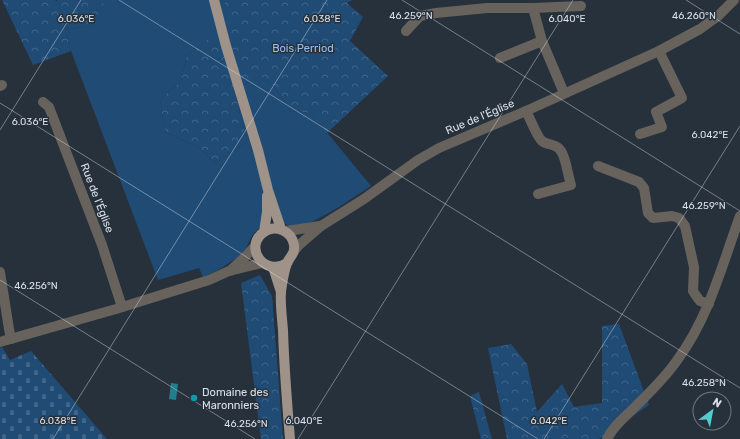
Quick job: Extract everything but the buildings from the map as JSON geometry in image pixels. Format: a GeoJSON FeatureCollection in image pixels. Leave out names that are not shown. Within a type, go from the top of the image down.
{"type":"FeatureCollection","features":[{"type":"Feature","properties":{"kind":"main road"},"geometry":{"type":"LineString","coordinates":[[214,0],[226,46],[258,150],[280,229],[292,238],[294,244],[294,251],[288,262],[284,265],[273,267],[267,266],[258,258],[255,246],[257,240],[260,235],[269,229],[280,229]]}},
{"type":"Feature","properties":{"kind":"main road"},"geometry":{"type":"LineString","coordinates":[[264,232],[268,190]]}},
{"type":"Feature","properties":{"kind":"main road"},"geometry":{"type":"LineString","coordinates":[[281,292],[288,262]]}},
{"type":"Feature","properties":{"kind":"main road"},"geometry":{"type":"LineString","coordinates":[[273,267],[281,292],[290,439]]}},
{"type":"Feature","properties":{"kind":"street","name":"Rue de l'Église"},"geometry":{"type":"LineString","coordinates":[[294,251],[321,226],[364,199],[418,160],[461,138],[526,111],[659,51],[700,29],[718,16],[734,0]]}},
{"type":"Feature","properties":{"kind":"street"},"geometry":{"type":"LineString","coordinates":[[406,31],[420,16],[436,13],[487,8],[581,6]]}},
{"type":"Feature","properties":{"kind":"street"},"geometry":{"type":"LineString","coordinates":[[533,8],[542,41],[564,93]]}},
{"type":"Feature","properties":{"kind":"street"},"geometry":{"type":"LineString","coordinates":[[500,58],[542,41]]}},
{"type":"Feature","properties":{"kind":"street"},"geometry":{"type":"LineString","coordinates":[[640,134],[662,126],[656,112],[682,98],[659,51]]}},
{"type":"Feature","properties":{"kind":"street","name":"Rue de l'Église"},"geometry":{"type":"LineString","coordinates":[[43,102],[49,107],[66,149],[102,245],[122,307]]}},
{"type":"Feature","properties":{"kind":"street"},"geometry":{"type":"LineString","coordinates":[[526,111],[539,138],[544,142],[552,144],[560,149],[571,185],[538,194]]}},
{"type":"Feature","properties":{"kind":"street"},"geometry":{"type":"LineString","coordinates":[[598,166],[639,182],[644,188],[648,213],[653,218],[672,216],[679,218],[685,226],[694,267],[694,291],[696,297],[700,301],[708,304]]}},
{"type":"Feature","properties":{"kind":"street"},"geometry":{"type":"LineString","coordinates":[[607,439],[615,427],[669,372],[692,337],[714,290],[740,216]]}},
{"type":"Feature","properties":{"kind":"street","name":"Rue de l'Église"},"geometry":{"type":"LineString","coordinates":[[280,229],[293,230],[321,226]]}},
{"type":"Feature","properties":{"kind":"street"},"geometry":{"type":"LineString","coordinates":[[229,271],[255,246]]}},
{"type":"Feature","properties":{"kind":"street"},"geometry":{"type":"LineString","coordinates":[[0,342],[122,307],[209,280],[229,271],[262,263]]}},
{"type":"Feature","properties":{"kind":"street"},"geometry":{"type":"LineString","coordinates":[[0,272],[12,339]]}},
{"type":"Feature","properties":{"kind":"green space"},"geometry":{"type":"Polygon","coordinates":[[[2,0],[103,0],[104,2],[93,25],[65,30],[71,51],[33,65],[2,0]]]}},
{"type":"Feature","properties":{"kind":"green space"},"geometry":{"type":"Polygon","coordinates":[[[103,0],[224,0],[229,24],[187,55],[181,81],[160,99],[165,132],[200,148],[215,163],[247,141],[234,90],[259,76],[274,86],[291,111],[311,113],[371,186],[339,207],[306,225],[292,226],[285,224],[280,218],[262,219],[260,227],[252,236],[243,254],[220,269],[203,277],[199,268],[158,280],[71,51],[65,30],[93,25],[103,0]]]}},
{"type":"Feature","properties":{"kind":"green space","name":"Bois Perriod"},"geometry":{"type":"Polygon","coordinates":[[[224,0],[352,0],[347,3],[363,17],[350,41],[388,76],[327,133],[311,113],[291,111],[274,86],[259,76],[234,90],[247,141],[215,163],[200,148],[165,132],[160,99],[181,81],[187,55],[228,24],[224,0]]]}},
{"type":"Feature","properties":{"kind":"green space"},"geometry":{"type":"Polygon","coordinates":[[[260,275],[272,296],[283,439],[261,439],[241,283],[260,275]]]}},
{"type":"Feature","properties":{"kind":"green space"},"geometry":{"type":"Polygon","coordinates":[[[619,324],[649,405],[599,439],[507,439],[488,348],[511,344],[527,364],[537,412],[562,384],[574,407],[602,403],[602,326],[619,324]]]}},
{"type":"Feature","properties":{"kind":"green space"},"geometry":{"type":"Polygon","coordinates":[[[2,347],[10,360],[31,351],[107,439],[0,439],[0,348],[2,347]]]}},
{"type":"Feature","properties":{"kind":"green space"},"geometry":{"type":"Polygon","coordinates":[[[479,392],[492,439],[481,439],[470,396],[479,392]]]}},
{"type":"Feature","properties":{"kind":"water"},"geometry":{"type":"Polygon","coordinates":[[[171,383],[178,384],[176,400],[169,399],[171,383]]]}},
{"type":"Feature","properties":{"kind":"place","name":"Domaine des Maronniers"},"geometry":{"type":"Point","coordinates":[194,398]}}]}
